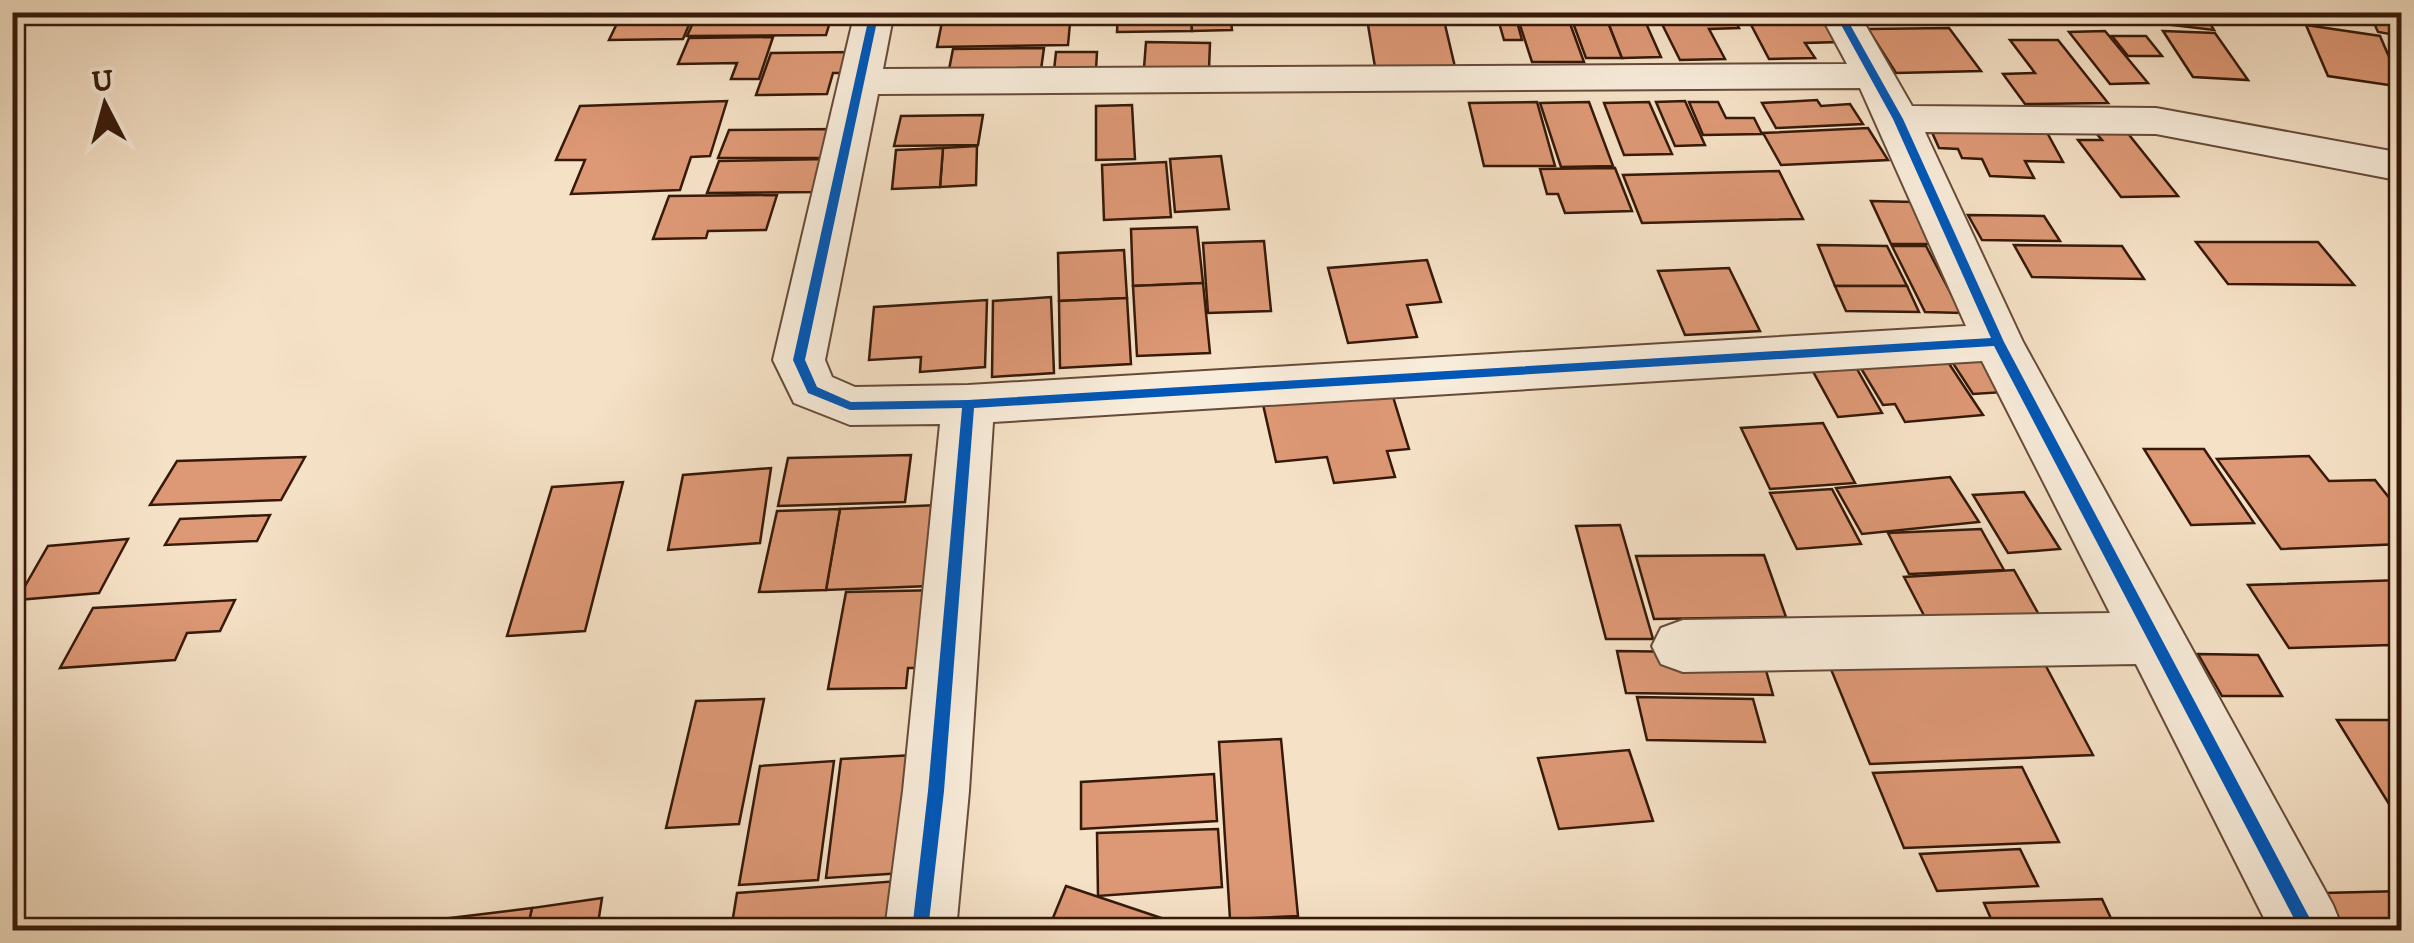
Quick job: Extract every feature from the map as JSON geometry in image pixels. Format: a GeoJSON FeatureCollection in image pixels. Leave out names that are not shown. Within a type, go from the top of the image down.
{"type":"FeatureCollection","features":[{"type":"Feature","properties":{"kind":"street"},"geometry":{"type":"LineString","coordinates":[[875,12],[799,360],[812,390],[850,406],[968,404],[1998,342]]}},
{"type":"Feature","properties":{"kind":"street"},"geometry":{"type":"LineString","coordinates":[[1838,12],[1885,97],[1998,342],[2308,930]]}},
{"type":"Feature","properties":{"kind":"street"},"geometry":{"type":"LineString","coordinates":[[860,82],[1885,97],[2156,121],[2402,167]]}},
{"type":"Feature","properties":{"kind":"street"},"geometry":{"type":"LineString","coordinates":[[920,930],[936,792],[968,404]]}},
{"type":"Feature","properties":{"kind":"street"},"geometry":{"type":"LineString","coordinates":[[1683,646],[2154,638]]}},
{"type":"Feature","properties":{"kind":"building"},"geometry":{"type":"Polygon","coordinates":[[[698,12],[833,12],[826,35],[687,36],[698,12]]]}},
{"type":"Feature","properties":{"kind":"building"},"geometry":{"type":"Polygon","coordinates":[[[944,12],[1071,12],[1068,45],[937,47],[944,12]]]}},
{"type":"Feature","properties":{"kind":"building"},"geometry":{"type":"Polygon","coordinates":[[[1118,12],[1191,12],[1192,31],[1117,32],[1118,12]]]}},
{"type":"Feature","properties":{"kind":"building"},"geometry":{"type":"Polygon","coordinates":[[[1191,12],[1230,12],[1232,30],[1192,31],[1191,12]]]}},
{"type":"Feature","properties":{"kind":"building"},"geometry":{"type":"Polygon","coordinates":[[[1313,12],[1442,12],[1459,84],[1378,85],[1366,13],[1313,12]]]}},
{"type":"Feature","properties":{"kind":"building"},"geometry":{"type":"Polygon","coordinates":[[[1496,12],[1558,12],[1560,17],[1516,18],[1522,40],[1504,40],[1496,12]]]}},
{"type":"Feature","properties":{"kind":"building"},"geometry":{"type":"Polygon","coordinates":[[[1569,12],[1604,12],[1622,58],[1586,58],[1569,12]]]}},
{"type":"Feature","properties":{"kind":"building"},"geometry":{"type":"Polygon","coordinates":[[[1604,12],[1641,12],[1661,57],[1622,58],[1604,12]]]}},
{"type":"Feature","properties":{"kind":"building"},"geometry":{"type":"Polygon","coordinates":[[[1656,12],[1730,12],[1739,28],[1709,29],[1725,59],[1680,60],[1656,12]]]}},
{"type":"Feature","properties":{"kind":"building"},"geometry":{"type":"Polygon","coordinates":[[[1741,12],[1823,12],[1826,16],[1743,17],[1741,12]]]}},
{"type":"Feature","properties":{"kind":"building"},"geometry":{"type":"Polygon","coordinates":[[[2134,12],[2203,12],[2214,30],[2139,21],[2134,12]]]}},
{"type":"Feature","properties":{"kind":"building"},"geometry":{"type":"Polygon","coordinates":[[[2369,12],[2402,12],[2402,36],[2378,32],[2369,12]]]}},
{"type":"Feature","properties":{"kind":"building"},"geometry":{"type":"Polygon","coordinates":[[[694,13],[683,39],[609,40],[621,15],[694,13]]]}},
{"type":"Feature","properties":{"kind":"building"},"geometry":{"type":"Polygon","coordinates":[[[1568,18],[1584,62],[1532,62],[1518,19],[1568,18]]]}},
{"type":"Feature","properties":{"kind":"building"},"geometry":{"type":"Polygon","coordinates":[[[1748,19],[1825,19],[1839,42],[1805,43],[1815,58],[1769,59],[1748,19]]]}},
{"type":"Feature","properties":{"kind":"building"},"geometry":{"type":"Polygon","coordinates":[[[2306,25],[2380,36],[2402,87],[2328,76],[2306,25]]]}},
{"type":"Feature","properties":{"kind":"building"},"geometry":{"type":"Polygon","coordinates":[[[1949,28],[1981,71],[1896,73],[1868,29],[1949,28]]]}},
{"type":"Feature","properties":{"kind":"building"},"geometry":{"type":"Polygon","coordinates":[[[2105,31],[2148,83],[2110,84],[2069,32],[2105,31]]]}},
{"type":"Feature","properties":{"kind":"building"},"geometry":{"type":"Polygon","coordinates":[[[2163,31],[2215,33],[2248,80],[2193,77],[2163,31]]]}},
{"type":"Feature","properties":{"kind":"building"},"geometry":{"type":"Polygon","coordinates":[[[2112,36],[2146,36],[2162,56],[2128,56],[2112,36]]]}},
{"type":"Feature","properties":{"kind":"building"},"geometry":{"type":"Polygon","coordinates":[[[773,37],[759,79],[731,79],[737,63],[678,64],[689,38],[773,37]]]}},
{"type":"Feature","properties":{"kind":"building"},"geometry":{"type":"Polygon","coordinates":[[[2010,40],[2058,40],[2108,103],[2025,104],[2003,74],[2035,73],[2010,40]]]}},
{"type":"Feature","properties":{"kind":"building"},"geometry":{"type":"Polygon","coordinates":[[[1146,42],[1210,43],[1209,69],[1144,68],[1146,42]]]}},
{"type":"Feature","properties":{"kind":"building"},"geometry":{"type":"Polygon","coordinates":[[[1044,48],[1039,84],[946,85],[953,49],[1044,48]]]}},
{"type":"Feature","properties":{"kind":"building"},"geometry":{"type":"Polygon","coordinates":[[[856,52],[851,73],[833,73],[827,94],[756,95],[771,53],[856,52]]]}},
{"type":"Feature","properties":{"kind":"building"},"geometry":{"type":"Polygon","coordinates":[[[1056,52],[1097,52],[1095,87],[1052,88],[1056,52]]]}},
{"type":"Feature","properties":{"kind":"building"},"geometry":{"type":"Polygon","coordinates":[[[1817,100],[1821,106],[1850,104],[1863,124],[1776,128],[1762,103],[1817,100]]]}},
{"type":"Feature","properties":{"kind":"building"},"geometry":{"type":"Polygon","coordinates":[[[727,101],[710,156],[691,157],[680,190],[571,194],[585,160],[556,160],[580,106],[727,101]]]}},
{"type":"Feature","properties":{"kind":"building"},"geometry":{"type":"Polygon","coordinates":[[[1685,101],[1705,145],[1675,146],[1656,102],[1685,101]]]}},
{"type":"Feature","properties":{"kind":"building"},"geometry":{"type":"Polygon","coordinates":[[[1537,102],[1555,166],[1484,166],[1469,103],[1537,102]]]}},
{"type":"Feature","properties":{"kind":"building"},"geometry":{"type":"Polygon","coordinates":[[[1589,102],[1613,166],[1561,167],[1540,103],[1589,102]]]}},
{"type":"Feature","properties":{"kind":"building"},"geometry":{"type":"Polygon","coordinates":[[[1649,102],[1672,154],[1624,155],[1604,103],[1649,102]]]}},
{"type":"Feature","properties":{"kind":"building"},"geometry":{"type":"Polygon","coordinates":[[[1689,102],[1718,102],[1726,118],[1754,118],[1762,134],[1703,135],[1689,102]]]}},
{"type":"Feature","properties":{"kind":"building"},"geometry":{"type":"Polygon","coordinates":[[[1132,105],[1135,159],[1096,160],[1096,106],[1132,105]]]}},
{"type":"Feature","properties":{"kind":"building"},"geometry":{"type":"Polygon","coordinates":[[[983,115],[978,145],[894,146],[901,116],[983,115]]]}},
{"type":"Feature","properties":{"kind":"building"},"geometry":{"type":"Polygon","coordinates":[[[1927,121],[2044,127],[2063,162],[2025,161],[2034,178],[1990,176],[1982,159],[1962,158],[1958,149],[1939,148],[1927,121]]]}},
{"type":"Feature","properties":{"kind":"building"},"geometry":{"type":"Polygon","coordinates":[[[1868,128],[1888,160],[1781,165],[1763,133],[1868,128]]]}},
{"type":"Feature","properties":{"kind":"building"},"geometry":{"type":"Polygon","coordinates":[[[836,129],[828,158],[718,158],[729,130],[836,129]]]}},
{"type":"Feature","properties":{"kind":"building"},"geometry":{"type":"Polygon","coordinates":[[[2126,131],[2178,196],[2121,197],[2078,140],[2102,140],[2095,132],[2126,131]]]}},
{"type":"Feature","properties":{"kind":"building"},"geometry":{"type":"Polygon","coordinates":[[[977,146],[976,185],[940,187],[943,148],[977,146]]]}},
{"type":"Feature","properties":{"kind":"building"},"geometry":{"type":"Polygon","coordinates":[[[943,148],[940,187],[892,189],[896,150],[943,148]]]}},
{"type":"Feature","properties":{"kind":"building"},"geometry":{"type":"Polygon","coordinates":[[[1221,156],[1229,209],[1175,212],[1170,159],[1221,156]]]}},
{"type":"Feature","properties":{"kind":"building"},"geometry":{"type":"Polygon","coordinates":[[[829,159],[820,192],[707,193],[719,161],[829,159]]]}},
{"type":"Feature","properties":{"kind":"building"},"geometry":{"type":"Polygon","coordinates":[[[1166,162],[1171,217],[1104,220],[1102,165],[1166,162]]]}},
{"type":"Feature","properties":{"kind":"building"},"geometry":{"type":"Polygon","coordinates":[[[1615,168],[1632,211],[1565,213],[1558,194],[1547,194],[1540,169],[1615,168]]]}},
{"type":"Feature","properties":{"kind":"building"},"geometry":{"type":"Polygon","coordinates":[[[1779,171],[1803,219],[1642,223],[1623,175],[1779,171]]]}},
{"type":"Feature","properties":{"kind":"building"},"geometry":{"type":"Polygon","coordinates":[[[777,195],[766,230],[708,231],[706,238],[653,239],[669,196],[777,195]]]}},
{"type":"Feature","properties":{"kind":"building"},"geometry":{"type":"Polygon","coordinates":[[[1871,201],[1914,202],[1935,244],[1891,244],[1871,201]]]}},
{"type":"Feature","properties":{"kind":"building"},"geometry":{"type":"Polygon","coordinates":[[[1968,215],[2044,216],[2060,241],[1982,240],[1968,215]]]}},
{"type":"Feature","properties":{"kind":"building"},"geometry":{"type":"Polygon","coordinates":[[[1197,227],[1203,283],[1133,286],[1131,229],[1197,227]]]}},
{"type":"Feature","properties":{"kind":"building"},"geometry":{"type":"Polygon","coordinates":[[[1264,241],[1271,311],[1208,313],[1203,243],[1264,241]]]}},
{"type":"Feature","properties":{"kind":"building"},"geometry":{"type":"Polygon","coordinates":[[[2196,242],[2318,242],[2354,285],[2228,284],[2196,242]]]}},
{"type":"Feature","properties":{"kind":"building"},"geometry":{"type":"Polygon","coordinates":[[[1818,245],[1887,246],[1907,286],[1835,286],[1818,245]]]}},
{"type":"Feature","properties":{"kind":"building"},"geometry":{"type":"Polygon","coordinates":[[[2014,245],[2122,246],[2144,279],[2032,277],[2014,245]]]}},
{"type":"Feature","properties":{"kind":"building"},"geometry":{"type":"Polygon","coordinates":[[[1892,246],[1926,246],[1961,313],[1925,312],[1892,246]]]}},
{"type":"Feature","properties":{"kind":"building"},"geometry":{"type":"Polygon","coordinates":[[[1124,250],[1127,298],[1059,301],[1058,253],[1124,250]]]}},
{"type":"Feature","properties":{"kind":"building"},"geometry":{"type":"Polygon","coordinates":[[[1427,260],[1441,302],[1407,305],[1417,337],[1348,343],[1328,268],[1427,260]]]}},
{"type":"Feature","properties":{"kind":"building"},"geometry":{"type":"Polygon","coordinates":[[[1729,268],[1760,331],[1685,335],[1658,271],[1729,268]]]}},
{"type":"Feature","properties":{"kind":"building"},"geometry":{"type":"Polygon","coordinates":[[[1203,283],[1210,353],[1137,356],[1133,286],[1203,283]]]}},
{"type":"Feature","properties":{"kind":"building"},"geometry":{"type":"Polygon","coordinates":[[[1835,286],[1907,286],[1919,312],[1846,311],[1835,286]]]}},
{"type":"Feature","properties":{"kind":"building"},"geometry":{"type":"Polygon","coordinates":[[[1051,297],[1054,373],[992,377],[993,301],[1051,297]]]}},
{"type":"Feature","properties":{"kind":"building"},"geometry":{"type":"Polygon","coordinates":[[[1127,298],[1131,364],[1060,368],[1059,301],[1127,298]]]}},
{"type":"Feature","properties":{"kind":"building"},"geometry":{"type":"Polygon","coordinates":[[[987,300],[985,367],[920,372],[921,357],[869,360],[874,307],[987,300]]]}},
{"type":"Feature","properties":{"kind":"building"},"geometry":{"type":"Polygon","coordinates":[[[1942,353],[1983,415],[1905,422],[1895,404],[1883,405],[1856,360],[1942,353]]]}},
{"type":"Feature","properties":{"kind":"building"},"geometry":{"type":"Polygon","coordinates":[[[1980,353],[2005,392],[1973,394],[1947,354],[1980,353]]]}},
{"type":"Feature","properties":{"kind":"building"},"geometry":{"type":"Polygon","coordinates":[[[1853,362],[1882,413],[1838,417],[1810,366],[1853,362]]]}},
{"type":"Feature","properties":{"kind":"building"},"geometry":{"type":"Polygon","coordinates":[[[1390,387],[1409,449],[1387,451],[1395,477],[1334,483],[1327,457],[1276,462],[1262,400],[1390,387]]]}},
{"type":"Feature","properties":{"kind":"building"},"geometry":{"type":"Polygon","coordinates":[[[1823,423],[1855,483],[1770,489],[1741,428],[1823,423]]]}},
{"type":"Feature","properties":{"kind":"building"},"geometry":{"type":"Polygon","coordinates":[[[2144,449],[2204,449],[2254,523],[2191,525],[2144,449]]]}},
{"type":"Feature","properties":{"kind":"building"},"geometry":{"type":"Polygon","coordinates":[[[911,455],[905,502],[778,506],[788,458],[911,455]]]}},
{"type":"Feature","properties":{"kind":"building"},"geometry":{"type":"Polygon","coordinates":[[[2309,456],[2329,481],[2375,480],[2402,514],[2402,544],[2281,549],[2217,459],[2309,456]]]}},
{"type":"Feature","properties":{"kind":"building"},"geometry":{"type":"Polygon","coordinates":[[[305,457],[281,500],[150,505],[177,461],[305,457]]]}},
{"type":"Feature","properties":{"kind":"building"},"geometry":{"type":"Polygon","coordinates":[[[771,468],[760,543],[668,550],[683,475],[771,468]]]}},
{"type":"Feature","properties":{"kind":"building"},"geometry":{"type":"Polygon","coordinates":[[[1950,477],[1979,522],[1862,534],[1836,488],[1950,477]]]}},
{"type":"Feature","properties":{"kind":"building"},"geometry":{"type":"Polygon","coordinates":[[[623,482],[585,631],[507,636],[552,487],[623,482]]]}},
{"type":"Feature","properties":{"kind":"building"},"geometry":{"type":"Polygon","coordinates":[[[1832,489],[1861,544],[1797,549],[1770,493],[1832,489]]]}},
{"type":"Feature","properties":{"kind":"building"},"geometry":{"type":"Polygon","coordinates":[[[2024,492],[2060,549],[2008,553],[1973,495],[2024,492]]]}},
{"type":"Feature","properties":{"kind":"building"},"geometry":{"type":"Polygon","coordinates":[[[939,505],[930,586],[826,590],[840,509],[939,505]]]}},
{"type":"Feature","properties":{"kind":"building"},"geometry":{"type":"Polygon","coordinates":[[[840,509],[826,590],[759,592],[777,511],[840,509]]]}},
{"type":"Feature","properties":{"kind":"building"},"geometry":{"type":"Polygon","coordinates":[[[270,515],[257,541],[165,545],[180,519],[270,515]]]}},
{"type":"Feature","properties":{"kind":"building"},"geometry":{"type":"Polygon","coordinates":[[[1620,525],[1653,639],[1606,639],[1576,526],[1620,525]]]}},
{"type":"Feature","properties":{"kind":"building"},"geometry":{"type":"Polygon","coordinates":[[[1981,529],[2004,570],[1909,574],[1888,533],[1981,529]]]}},
{"type":"Feature","properties":{"kind":"building"},"geometry":{"type":"Polygon","coordinates":[[[128,539],[99,593],[17,600],[48,546],[128,539]]]}},
{"type":"Feature","properties":{"kind":"building"},"geometry":{"type":"Polygon","coordinates":[[[1764,555],[1786,617],[1654,619],[1636,556],[1764,555]]]}},
{"type":"Feature","properties":{"kind":"building"},"geometry":{"type":"Polygon","coordinates":[[[2014,570],[2043,622],[1931,629],[1904,577],[2014,570]]]}},
{"type":"Feature","properties":{"kind":"building"},"geometry":{"type":"Polygon","coordinates":[[[2402,580],[2402,661],[2391,645],[2289,648],[2248,585],[2402,580]]]}},
{"type":"Feature","properties":{"kind":"building"},"geometry":{"type":"Polygon","coordinates":[[[942,590],[931,668],[908,668],[906,688],[828,689],[846,592],[942,590]]]}},
{"type":"Feature","properties":{"kind":"building"},"geometry":{"type":"Polygon","coordinates":[[[235,600],[220,631],[187,633],[175,660],[60,668],[93,608],[235,600]]]}},
{"type":"Feature","properties":{"kind":"building"},"geometry":{"type":"Polygon","coordinates":[[[1617,651],[1761,653],[1773,695],[1626,693],[1617,651]]]}},
{"type":"Feature","properties":{"kind":"building"},"geometry":{"type":"Polygon","coordinates":[[[2039,653],[2093,755],[1870,764],[1828,662],[2039,653]]]}},
{"type":"Feature","properties":{"kind":"building"},"geometry":{"type":"Polygon","coordinates":[[[2198,654],[2258,655],[2282,696],[2222,696],[2198,654]]]}},
{"type":"Feature","properties":{"kind":"building"},"geometry":{"type":"Polygon","coordinates":[[[1637,697],[1753,699],[1765,742],[1647,740],[1637,697]]]}},
{"type":"Feature","properties":{"kind":"building"},"geometry":{"type":"Polygon","coordinates":[[[764,699],[739,824],[666,828],[696,701],[764,699]]]}},
{"type":"Feature","properties":{"kind":"building"},"geometry":{"type":"Polygon","coordinates":[[[2337,720],[2402,720],[2402,804],[2389,804],[2337,720]]]}},
{"type":"Feature","properties":{"kind":"building"},"geometry":{"type":"Polygon","coordinates":[[[1281,739],[1298,916],[1230,919],[1219,742],[1281,739]]]}},
{"type":"Feature","properties":{"kind":"building"},"geometry":{"type":"Polygon","coordinates":[[[1629,750],[1653,821],[1559,829],[1538,758],[1629,750]]]}},
{"type":"Feature","properties":{"kind":"building"},"geometry":{"type":"Polygon","coordinates":[[[914,755],[903,873],[826,878],[841,759],[914,755]]]}},
{"type":"Feature","properties":{"kind":"building"},"geometry":{"type":"Polygon","coordinates":[[[834,761],[818,880],[739,885],[760,766],[834,761]]]}},
{"type":"Feature","properties":{"kind":"building"},"geometry":{"type":"Polygon","coordinates":[[[2022,767],[2059,842],[1904,848],[1873,773],[2022,767]]]}},
{"type":"Feature","properties":{"kind":"building"},"geometry":{"type":"Polygon","coordinates":[[[1214,774],[1217,821],[1081,829],[1081,782],[1214,774]]]}},
{"type":"Feature","properties":{"kind":"building"},"geometry":{"type":"Polygon","coordinates":[[[1218,829],[1222,887],[1098,896],[1097,833],[1218,829]]]}},
{"type":"Feature","properties":{"kind":"building"},"geometry":{"type":"Polygon","coordinates":[[[2020,849],[2038,886],[1937,891],[1920,854],[2020,849]]]}},
{"type":"Feature","properties":{"kind":"building"},"geometry":{"type":"Polygon","coordinates":[[[898,881],[894,930],[731,930],[737,893],[898,881]]]}},
{"type":"Feature","properties":{"kind":"building"},"geometry":{"type":"Polygon","coordinates":[[[1066,886],[1197,930],[1048,930],[1066,886]]]}},
{"type":"Feature","properties":{"kind":"building"},"geometry":{"type":"Polygon","coordinates":[[[2402,891],[2402,930],[2346,930],[2324,893],[2402,891]]]}},
{"type":"Feature","properties":{"kind":"building"},"geometry":{"type":"Polygon","coordinates":[[[602,898],[597,930],[527,930],[532,908],[602,898]]]}},
{"type":"Feature","properties":{"kind":"building"},"geometry":{"type":"Polygon","coordinates":[[[2102,899],[2115,927],[2198,925],[2201,930],[1996,930],[1984,903],[2102,899]]]}},
{"type":"Feature","properties":{"kind":"building"},"geometry":{"type":"Polygon","coordinates":[[[532,908],[527,930],[399,930],[401,924],[532,908]]]}},
{"type":"Feature","properties":{"kind":"building"},"geometry":{"type":"Polygon","coordinates":[[[1312,924],[1313,930],[1237,929],[1312,924]]]}},
{"type":"Feature","properties":{"kind":"cycle path"},"geometry":{"type":"LineString","coordinates":[[875,12],[799,360],[812,390],[850,406],[968,404],[936,791],[920,930]]}},
{"type":"Feature","properties":{"kind":"cycle path"},"geometry":{"type":"LineString","coordinates":[[1838,12],[1898,119],[1998,342],[2308,930]]}},
{"type":"Feature","properties":{"kind":"cycle path"},"geometry":{"type":"LineString","coordinates":[[968,404],[1998,342]]}}]}
